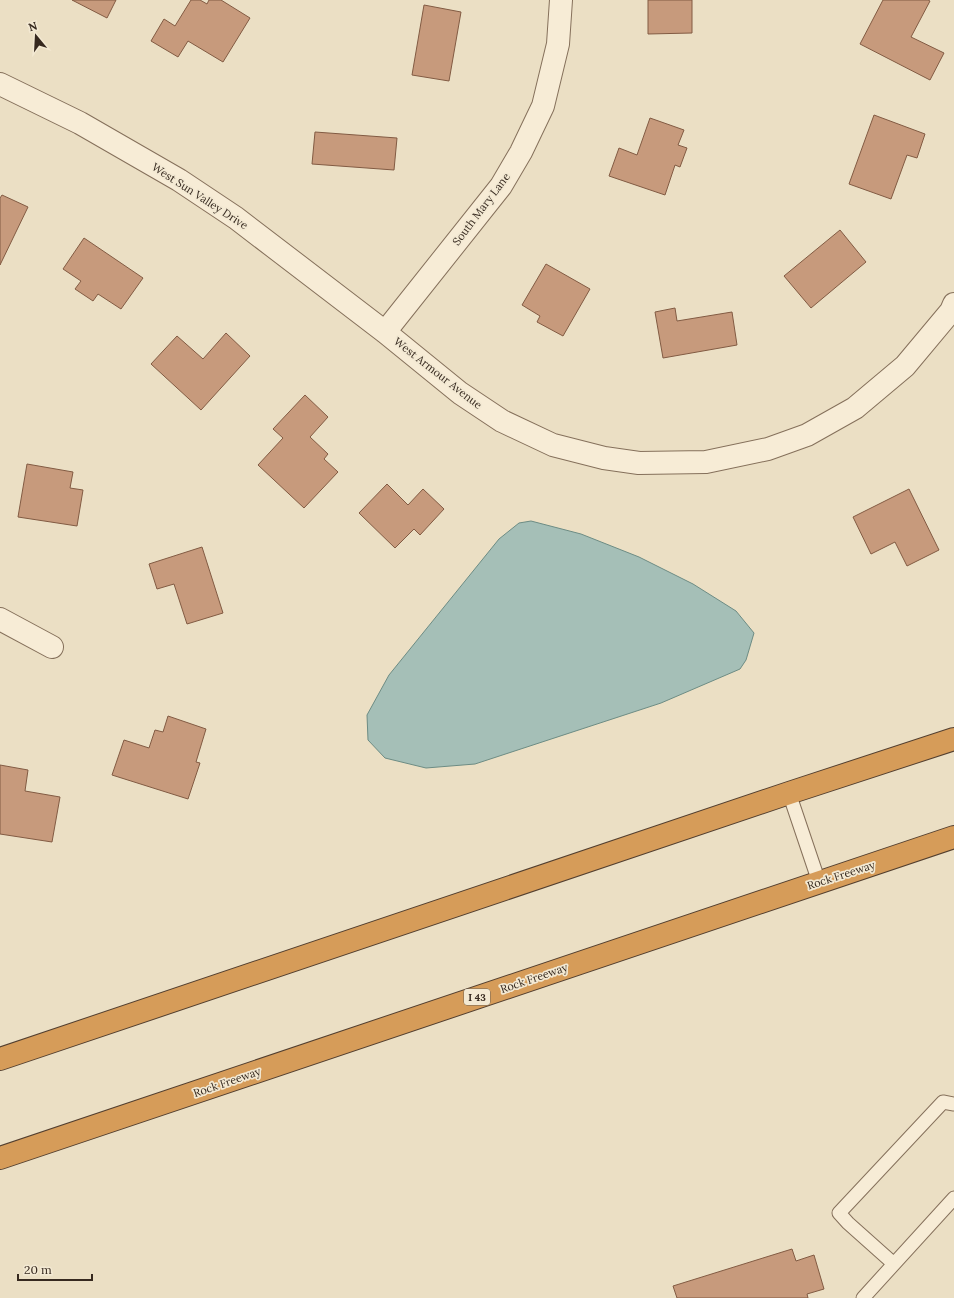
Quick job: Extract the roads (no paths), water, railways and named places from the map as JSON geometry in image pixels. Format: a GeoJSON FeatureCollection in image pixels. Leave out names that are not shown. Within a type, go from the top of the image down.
{"type":"FeatureCollection","features":[{"type":"Feature","properties":{"kind":"highway"},"geometry":{"type":"LineString","coordinates":[[0,1059],[789,793],[954,739]]}},
{"type":"Feature","properties":{"kind":"highway","name":"Rock Freeway"},"geometry":{"type":"LineString","coordinates":[[0,1158],[954,837]]}},
{"type":"Feature","properties":{"kind":"street","name":"South Mary Lane"},"geometry":{"type":"LineString","coordinates":[[385,332],[501,186],[521,152],[543,106],[558,44],[561,0]]}},
{"type":"Feature","properties":{"kind":"street","name":"West Sun Valley Drive"},"geometry":{"type":"LineString","coordinates":[[0,84],[80,123],[179,180],[236,218],[385,332]]}},
{"type":"Feature","properties":{"kind":"street","name":"West Armour Avenue"},"geometry":{"type":"LineString","coordinates":[[385,332],[466,397],[502,421],[554,445],[604,458],[640,463],[706,462],[768,449],[806,435],[855,408],[905,366],[951,311],[954,304]]}},
{"type":"Feature","properties":{"kind":"street"},"geometry":{"type":"LineString","coordinates":[[0,619],[52,647]]}},
{"type":"Feature","properties":{"kind":"lane"},"geometry":{"type":"LineString","coordinates":[[789,793],[819,882]]}},
{"type":"Feature","properties":{"kind":"lane"},"geometry":{"type":"LineString","coordinates":[[894,1264],[848,1223],[839,1213],[943,1102],[954,1104]]}},
{"type":"Feature","properties":{"kind":"lane"},"geometry":{"type":"LineString","coordinates":[[863,1298],[954,1198]]}},
{"type":"Feature","properties":{"kind":"water"},"geometry":{"type":"Polygon","coordinates":[[[531,521],[581,534],[639,557],[693,584],[736,611],[754,633],[746,660],[740,669],[661,703],[475,764],[426,768],[385,758],[368,740],[367,715],[389,675],[499,539],[519,523],[531,521]]]}}]}
